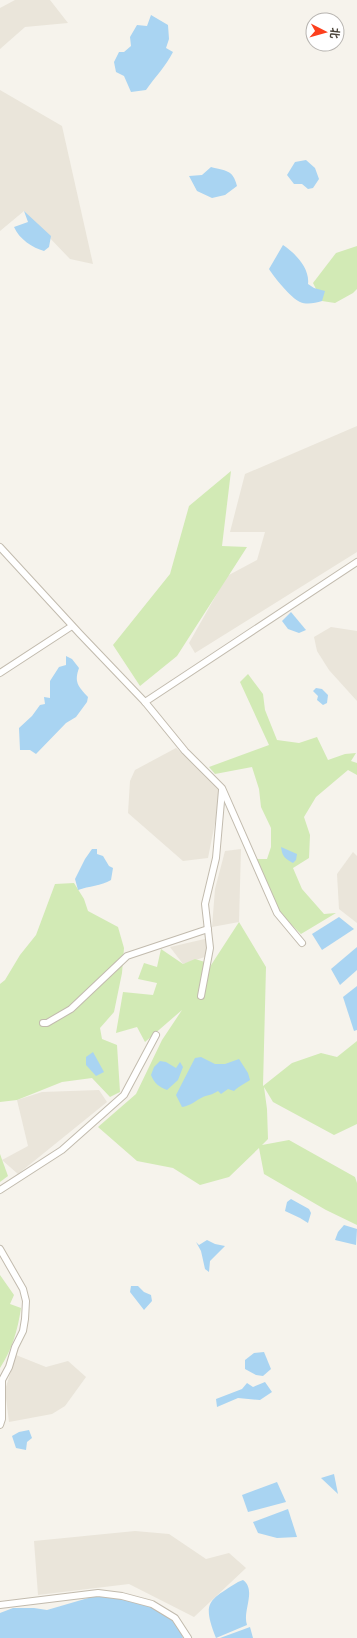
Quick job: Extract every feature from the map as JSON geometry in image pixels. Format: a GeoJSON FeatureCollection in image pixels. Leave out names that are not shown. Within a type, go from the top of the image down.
{"type":"FeatureCollection","features":[{"type":"Feature","properties":{"kind":"street"},"geometry":{"type":"LineString","coordinates":[[0,547],[72,626],[145,702],[185,751],[222,788],[276,913],[302,943]]}},
{"type":"Feature","properties":{"kind":"street"},"geometry":{"type":"LineString","coordinates":[[145,702],[357,562]]}},
{"type":"Feature","properties":{"kind":"street"},"geometry":{"type":"LineString","coordinates":[[0,673],[72,626]]}},
{"type":"Feature","properties":{"kind":"street"},"geometry":{"type":"LineString","coordinates":[[201,996],[210,948],[205,904],[216,858],[222,788]]}},
{"type":"Feature","properties":{"kind":"street"},"geometry":{"type":"LineString","coordinates":[[43,1023],[47,1023],[71,1009],[127,956],[208,929]]}},
{"type":"Feature","properties":{"kind":"street"},"geometry":{"type":"LineString","coordinates":[[0,1190],[62,1150],[124,1095],[156,1035]]}},
{"type":"Feature","properties":{"kind":"street"},"geometry":{"type":"LineString","coordinates":[[0,1249],[23,1289],[26,1300],[26,1318],[9,1367],[2,1380],[2,1419],[0,1425]]}},
{"type":"Feature","properties":{"kind":"street"},"geometry":{"type":"LineString","coordinates":[[0,1605],[98,1593],[122,1596],[152,1604],[175,1618],[188,1638]]}},
{"type":"Feature","properties":{"kind":"shaded area"},"geometry":{"type":"Polygon","coordinates":[[[15,0],[50,0],[68,23],[25,27],[0,49],[0,8],[15,0]]]}},
{"type":"Feature","properties":{"kind":"shaded area"},"geometry":{"type":"Polygon","coordinates":[[[0,90],[62,126],[93,264],[70,259],[24,211],[0,231],[0,90]]]}},
{"type":"Feature","properties":{"kind":"shaded area"},"geometry":{"type":"Polygon","coordinates":[[[357,426],[357,552],[195,653],[189,643],[227,576],[257,560],[265,532],[230,532],[245,474],[357,426]]]}},
{"type":"Feature","properties":{"kind":"shaded area"},"geometry":{"type":"Polygon","coordinates":[[[331,627],[357,631],[357,701],[329,670],[317,651],[314,637],[331,627]]]}},
{"type":"Feature","properties":{"kind":"shaded area"},"geometry":{"type":"Polygon","coordinates":[[[176,748],[222,788],[208,858],[183,861],[128,813],[130,781],[135,770],[176,748]]]}},
{"type":"Feature","properties":{"kind":"shaded area"},"geometry":{"type":"Polygon","coordinates":[[[241,849],[239,922],[212,927],[215,889],[225,851],[241,849]]]}},
{"type":"Feature","properties":{"kind":"shaded area"},"geometry":{"type":"Polygon","coordinates":[[[353,852],[357,856],[357,923],[339,909],[337,874],[353,852]]]}},
{"type":"Feature","properties":{"kind":"shaded area"},"geometry":{"type":"Polygon","coordinates":[[[209,938],[208,956],[183,964],[170,947],[209,938]]]}},
{"type":"Feature","properties":{"kind":"shaded area"},"geometry":{"type":"Polygon","coordinates":[[[99,1090],[107,1102],[18,1174],[2,1160],[28,1146],[17,1100],[42,1092],[99,1090]]]}},
{"type":"Feature","properties":{"kind":"shaded area"},"geometry":{"type":"Polygon","coordinates":[[[16,1355],[46,1367],[68,1361],[86,1377],[65,1406],[52,1414],[9,1422],[5,1390],[16,1355]]]}},
{"type":"Feature","properties":{"kind":"shaded area"},"geometry":{"type":"Polygon","coordinates":[[[135,1531],[169,1534],[206,1559],[229,1553],[246,1568],[194,1617],[129,1584],[38,1595],[34,1541],[135,1531]]]}},
{"type":"Feature","properties":{"kind":"green space"},"geometry":{"type":"Polygon","coordinates":[[[357,246],[357,289],[353,293],[335,303],[322,301],[313,283],[336,253],[357,246]]]}},
{"type":"Feature","properties":{"kind":"green space"},"geometry":{"type":"Polygon","coordinates":[[[231,471],[222,546],[247,547],[177,656],[140,686],[113,645],[170,574],[189,506],[231,471]]]}},
{"type":"Feature","properties":{"kind":"green space"},"geometry":{"type":"Polygon","coordinates":[[[248,674],[263,694],[265,710],[277,740],[299,743],[317,737],[328,760],[345,754],[356,753],[351,761],[357,763],[357,775],[348,770],[316,797],[304,817],[310,835],[309,858],[293,868],[302,889],[324,914],[336,913],[301,934],[274,908],[256,859],[267,859],[271,847],[271,828],[261,807],[259,789],[252,767],[215,774],[209,767],[269,745],[240,682],[248,674]]]}},
{"type":"Feature","properties":{"kind":"green space"},"geometry":{"type":"Polygon","coordinates":[[[74,883],[84,899],[88,911],[118,927],[124,948],[122,973],[114,1012],[100,1028],[102,1039],[117,1045],[120,1092],[110,1097],[92,1078],[62,1082],[17,1100],[0,1102],[0,984],[5,980],[20,955],[36,935],[55,884],[74,883]]]}},
{"type":"Feature","properties":{"kind":"green space"},"geometry":{"type":"Polygon","coordinates":[[[239,922],[266,967],[263,1086],[292,1063],[321,1053],[337,1057],[357,1041],[357,1124],[334,1135],[273,1102],[264,1087],[267,1109],[268,1139],[262,1145],[289,1140],[355,1177],[357,1183],[357,1225],[326,1210],[264,1174],[259,1148],[229,1177],[200,1185],[173,1168],[137,1161],[98,1127],[136,1094],[162,1040],[182,1010],[145,1042],[137,1027],[116,1033],[123,992],[153,995],[157,983],[138,979],[144,963],[157,967],[161,949],[183,964],[195,959],[205,962],[202,979],[239,922]]]}},
{"type":"Feature","properties":{"kind":"green space"},"geometry":{"type":"Polygon","coordinates":[[[0,1154],[8,1176],[0,1182],[0,1154]]]}},
{"type":"Feature","properties":{"kind":"green space"},"geometry":{"type":"Polygon","coordinates":[[[0,1275],[14,1295],[10,1304],[21,1308],[14,1339],[0,1368],[0,1275]]]}},
{"type":"Feature","properties":{"kind":"water"},"geometry":{"type":"Polygon","coordinates":[[[151,15],[168,25],[169,39],[166,48],[173,52],[164,67],[146,90],[131,92],[124,76],[116,72],[114,62],[119,52],[124,52],[131,46],[130,37],[137,25],[147,26],[151,15]]]}},
{"type":"Feature","properties":{"kind":"water"},"geometry":{"type":"Polygon","coordinates":[[[306,160],[315,168],[319,179],[313,188],[308,189],[302,184],[294,184],[287,175],[295,162],[306,160]]]}},
{"type":"Feature","properties":{"kind":"water"},"geometry":{"type":"Polygon","coordinates":[[[211,167],[224,170],[231,174],[237,186],[225,195],[212,198],[197,191],[189,176],[202,175],[211,167]]]}},
{"type":"Feature","properties":{"kind":"water"},"geometry":{"type":"Polygon","coordinates":[[[24,211],[51,236],[49,247],[44,251],[35,248],[27,242],[19,235],[14,227],[28,222],[24,211]]]}},
{"type":"Feature","properties":{"kind":"water"},"geometry":{"type":"Polygon","coordinates":[[[283,245],[301,262],[307,272],[308,284],[314,288],[325,291],[322,301],[308,304],[296,300],[271,273],[269,269],[283,245]]]}},
{"type":"Feature","properties":{"kind":"water"},"geometry":{"type":"Polygon","coordinates":[[[291,612],[306,630],[299,633],[288,629],[282,621],[291,612]]]}},
{"type":"Feature","properties":{"kind":"water"},"geometry":{"type":"Polygon","coordinates":[[[66,656],[72,659],[79,668],[77,680],[79,687],[88,697],[87,702],[76,717],[66,723],[36,754],[30,750],[20,750],[19,728],[32,716],[40,705],[45,704],[44,697],[50,698],[50,681],[59,667],[66,665],[66,656]]]}},
{"type":"Feature","properties":{"kind":"water"},"geometry":{"type":"Polygon","coordinates":[[[316,688],[322,689],[328,695],[327,703],[323,705],[317,700],[318,696],[313,691],[316,688]]]}},
{"type":"Feature","properties":{"kind":"water"},"geometry":{"type":"Polygon","coordinates":[[[281,847],[297,854],[296,860],[293,863],[284,857],[281,847]]]}},
{"type":"Feature","properties":{"kind":"water"},"geometry":{"type":"Polygon","coordinates":[[[92,849],[97,849],[97,854],[103,856],[109,866],[113,868],[111,880],[103,884],[78,890],[75,879],[92,849]]]}},
{"type":"Feature","properties":{"kind":"water"},"geometry":{"type":"Polygon","coordinates":[[[339,917],[354,929],[322,950],[312,934],[339,917]]]}},
{"type":"Feature","properties":{"kind":"water"},"geometry":{"type":"Polygon","coordinates":[[[357,947],[357,970],[340,985],[331,969],[357,947]]]}},
{"type":"Feature","properties":{"kind":"water"},"geometry":{"type":"Polygon","coordinates":[[[357,986],[357,1030],[354,1031],[343,997],[357,986]]]}},
{"type":"Feature","properties":{"kind":"water"},"geometry":{"type":"Polygon","coordinates":[[[93,1052],[104,1072],[96,1076],[86,1065],[86,1057],[93,1052]]]}},
{"type":"Feature","properties":{"kind":"water"},"geometry":{"type":"Polygon","coordinates":[[[201,1057],[215,1064],[225,1064],[239,1059],[248,1073],[250,1080],[234,1091],[228,1089],[221,1094],[218,1091],[203,1097],[188,1106],[182,1107],[176,1095],[195,1058],[201,1057]]]}},
{"type":"Feature","properties":{"kind":"water"},"geometry":{"type":"Polygon","coordinates":[[[160,1061],[166,1062],[176,1068],[180,1062],[183,1067],[178,1080],[167,1090],[157,1084],[151,1075],[154,1067],[160,1061]]]}},
{"type":"Feature","properties":{"kind":"water"},"geometry":{"type":"Polygon","coordinates":[[[291,1199],[309,1209],[311,1213],[308,1223],[285,1211],[287,1202],[291,1199]]]}},
{"type":"Feature","properties":{"kind":"water"},"geometry":{"type":"Polygon","coordinates":[[[344,1225],[357,1229],[356,1245],[335,1240],[338,1232],[344,1225]]]}},
{"type":"Feature","properties":{"kind":"water"},"geometry":{"type":"Polygon","coordinates":[[[207,1240],[215,1244],[225,1246],[210,1261],[209,1272],[205,1269],[201,1251],[196,1242],[199,1245],[207,1240]]]}},
{"type":"Feature","properties":{"kind":"water"},"geometry":{"type":"Polygon","coordinates":[[[131,1286],[138,1286],[144,1292],[151,1295],[152,1301],[144,1310],[130,1292],[131,1286]]]}},
{"type":"Feature","properties":{"kind":"water"},"geometry":{"type":"Polygon","coordinates":[[[264,1352],[271,1369],[263,1376],[256,1375],[245,1369],[245,1360],[254,1353],[264,1352]]]}},
{"type":"Feature","properties":{"kind":"water"},"geometry":{"type":"Polygon","coordinates":[[[265,1382],[272,1392],[260,1400],[238,1398],[217,1407],[216,1399],[242,1389],[247,1383],[253,1387],[265,1382]]]}},
{"type":"Feature","properties":{"kind":"water"},"geometry":{"type":"Polygon","coordinates":[[[29,1430],[32,1438],[27,1442],[26,1450],[16,1448],[12,1436],[19,1432],[29,1430]]]}},
{"type":"Feature","properties":{"kind":"water"},"geometry":{"type":"Polygon","coordinates":[[[334,1474],[338,1494],[321,1478],[334,1474]]]}},
{"type":"Feature","properties":{"kind":"water"},"geometry":{"type":"Polygon","coordinates":[[[277,1482],[286,1502],[248,1512],[242,1495],[277,1482]]]}},
{"type":"Feature","properties":{"kind":"water"},"geometry":{"type":"Polygon","coordinates":[[[288,1509],[297,1537],[277,1538],[258,1533],[253,1522],[288,1509]]]}},
{"type":"Feature","properties":{"kind":"water"},"geometry":{"type":"Polygon","coordinates":[[[243,1580],[249,1589],[246,1613],[247,1625],[216,1638],[209,1617],[210,1604],[220,1594],[243,1580]]]}},
{"type":"Feature","properties":{"kind":"water"},"geometry":{"type":"Polygon","coordinates":[[[95,1596],[107,1596],[134,1600],[158,1609],[169,1617],[177,1626],[183,1638],[0,1638],[0,1613],[13,1608],[34,1608],[47,1610],[95,1596]]]}},
{"type":"Feature","properties":{"kind":"water"},"geometry":{"type":"Polygon","coordinates":[[[250,1627],[253,1638],[220,1638],[250,1627]]]}}]}
